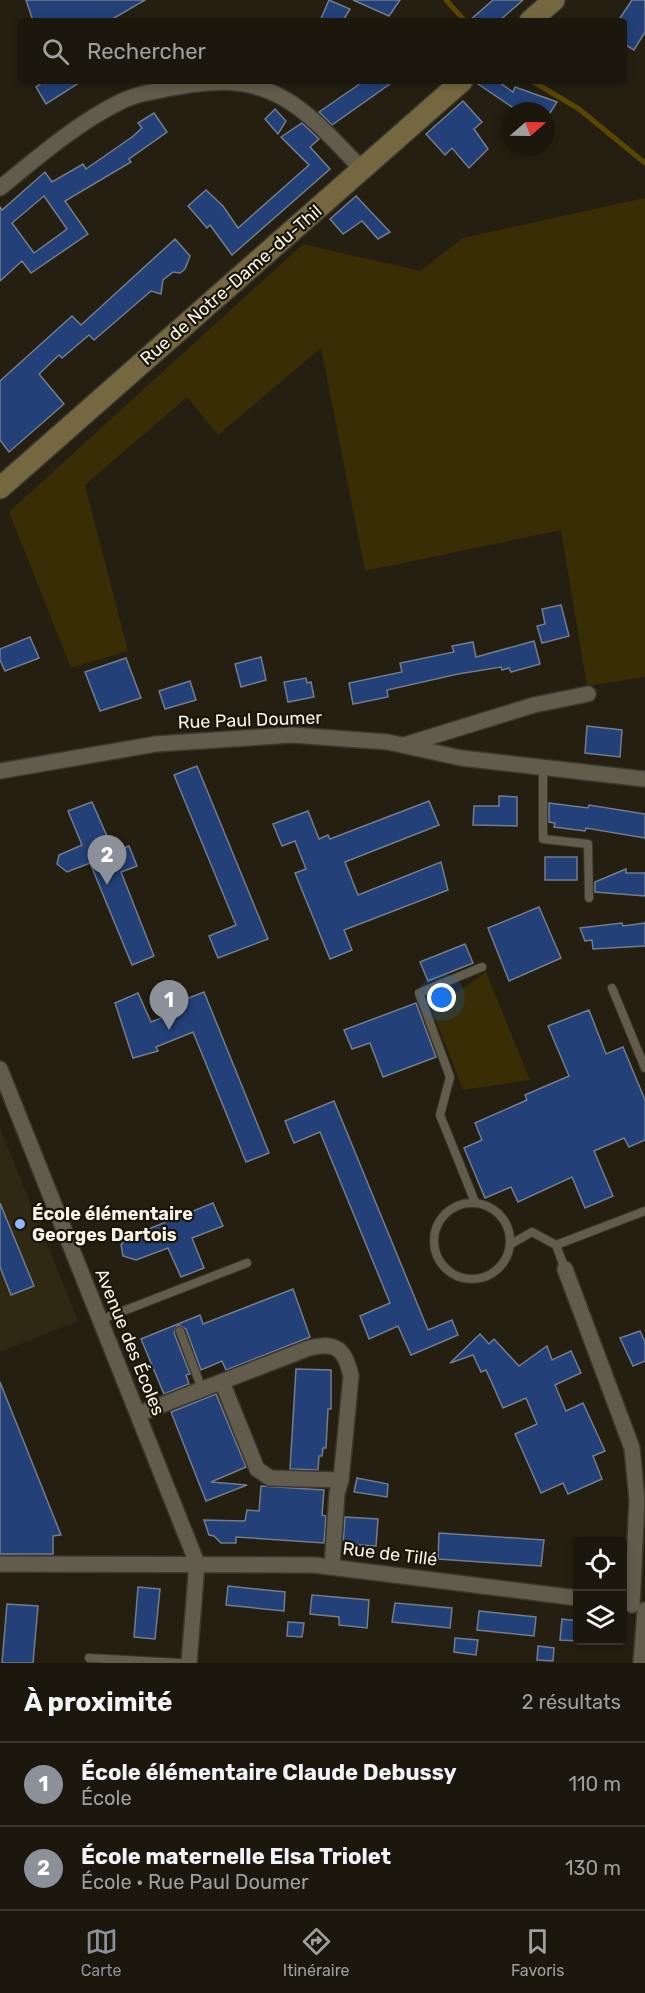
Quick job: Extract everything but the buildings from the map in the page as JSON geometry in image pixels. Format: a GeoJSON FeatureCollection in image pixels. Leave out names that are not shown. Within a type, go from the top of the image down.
{"type":"FeatureCollection","features":[{"type":"Feature","properties":{"kind":"main road"},"geometry":{"type":"LineString","coordinates":[[533,18],[554,0]]}},
{"type":"Feature","properties":{"kind":"main road","name":"Rue de Notre-Dame-du-Thil"},"geometry":{"type":"LineString","coordinates":[[0,488],[459,84]]}},
{"type":"Feature","properties":{"kind":"street"},"geometry":{"type":"LineString","coordinates":[[6,183],[44,153],[118,103],[149,92],[202,84]]}},
{"type":"Feature","properties":{"kind":"street"},"geometry":{"type":"LineString","coordinates":[[250,84],[284,99],[304,113],[362,169]]}},
{"type":"Feature","properties":{"kind":"street"},"geometry":{"type":"LineString","coordinates":[[404,745],[534,705],[588,694]]}},
{"type":"Feature","properties":{"kind":"street","name":"Rue Paul Doumer"},"geometry":{"type":"LineString","coordinates":[[0,771],[137,746],[247,737],[307,736],[404,745],[461,758],[645,779]]}},
{"type":"Feature","properties":{"kind":"street","name":"Avenue des Écoles"},"geometry":{"type":"LineString","coordinates":[[0,1069],[197,1563]]}},
{"type":"Feature","properties":{"kind":"street"},"geometry":{"type":"LineString","coordinates":[[565,1269],[632,1448],[637,1500],[636,1606],[641,1663]]}},
{"type":"Feature","properties":{"kind":"street"},"geometry":{"type":"LineString","coordinates":[[138,1414],[309,1348],[327,1344],[337,1348],[347,1359],[351,1376],[341,1480],[337,1493],[332,1567]]}},
{"type":"Feature","properties":{"kind":"street"},"geometry":{"type":"LineString","coordinates":[[222,1382],[258,1469],[270,1478],[341,1480]]}},
{"type":"Feature","properties":{"kind":"street"},"geometry":{"type":"LineString","coordinates":[[189,1663],[197,1563]]}},
{"type":"Feature","properties":{"kind":"street","name":"Rue de Tillé"},"geometry":{"type":"LineString","coordinates":[[0,1564],[197,1563],[332,1567],[573,1597]]}},
{"type":"Feature","properties":{"kind":"lane"},"geometry":{"type":"LineString","coordinates":[[543,767],[543,839],[588,844],[590,898]]}},
{"type":"Feature","properties":{"kind":"lane"},"geometry":{"type":"LineString","coordinates":[[475,1202],[440,1115],[450,1077],[419,993],[482,967]]}},
{"type":"Feature","properties":{"kind":"lane"},"geometry":{"type":"LineString","coordinates":[[612,988],[645,1068]]}},
{"type":"Feature","properties":{"kind":"lane"},"geometry":{"type":"LineString","coordinates":[[475,1202],[492,1208],[505,1220],[511,1244],[508,1256],[501,1267],[491,1275],[478,1279],[465,1279],[443,1266],[436,1255],[435,1230],[441,1218],[450,1209],[462,1203],[475,1202]]}},
{"type":"Feature","properties":{"kind":"lane"},"geometry":{"type":"LineString","coordinates":[[556,1245],[645,1211]]}},
{"type":"Feature","properties":{"kind":"lane"},"geometry":{"type":"LineString","coordinates":[[511,1244],[532,1232],[556,1245],[565,1269]]}},
{"type":"Feature","properties":{"kind":"lane"},"geometry":{"type":"LineString","coordinates":[[100,1320],[247,1263]]}},
{"type":"Feature","properties":{"kind":"lane"},"geometry":{"type":"LineString","coordinates":[[180,1331],[202,1389]]}},
{"type":"Feature","properties":{"kind":"lane"},"geometry":{"type":"LineString","coordinates":[[89,1658],[180,1663]]}},
{"type":"Feature","properties":{"kind":"shaded area"},"geometry":{"type":"Polygon","coordinates":[[[645,198],[645,677],[587,686],[561,530],[365,571],[321,348],[218,435],[187,397],[85,485],[128,651],[71,668],[9,512],[303,244],[420,271],[463,238],[645,198]]]}},
{"type":"Feature","properties":{"kind":"shaded area"},"geometry":{"type":"Polygon","coordinates":[[[486,972],[530,1080],[463,1090],[432,1010],[486,972]]]}},
{"type":"Feature","properties":{"kind":"shaded area","name":"École élémentaire Georges Dartois"},"geometry":{"type":"Polygon","coordinates":[[[0,1128],[78,1321],[0,1352],[0,1128]]]}},
{"type":"Feature","properties":{"kind":"waterway"},"geometry":{"type":"LineString","coordinates":[[446,0],[462,18]]}},
{"type":"Feature","properties":{"kind":"waterway"},"geometry":{"type":"LineString","coordinates":[[537,84],[579,109],[645,163]]}},
{"type":"Feature","properties":{"kind":"place","name":"École maternelle Elsa Triolet"},"geometry":{"type":"Point","coordinates":[107,885]}},
{"type":"Feature","properties":{"kind":"place","name":"École élémentaire Claude Debussy"},"geometry":{"type":"Point","coordinates":[169,1030]}},
{"type":"Feature","properties":{"kind":"place","name":"École élémentaire Georges Dartois"},"geometry":{"type":"Point","coordinates":[20,1224]}}]}
